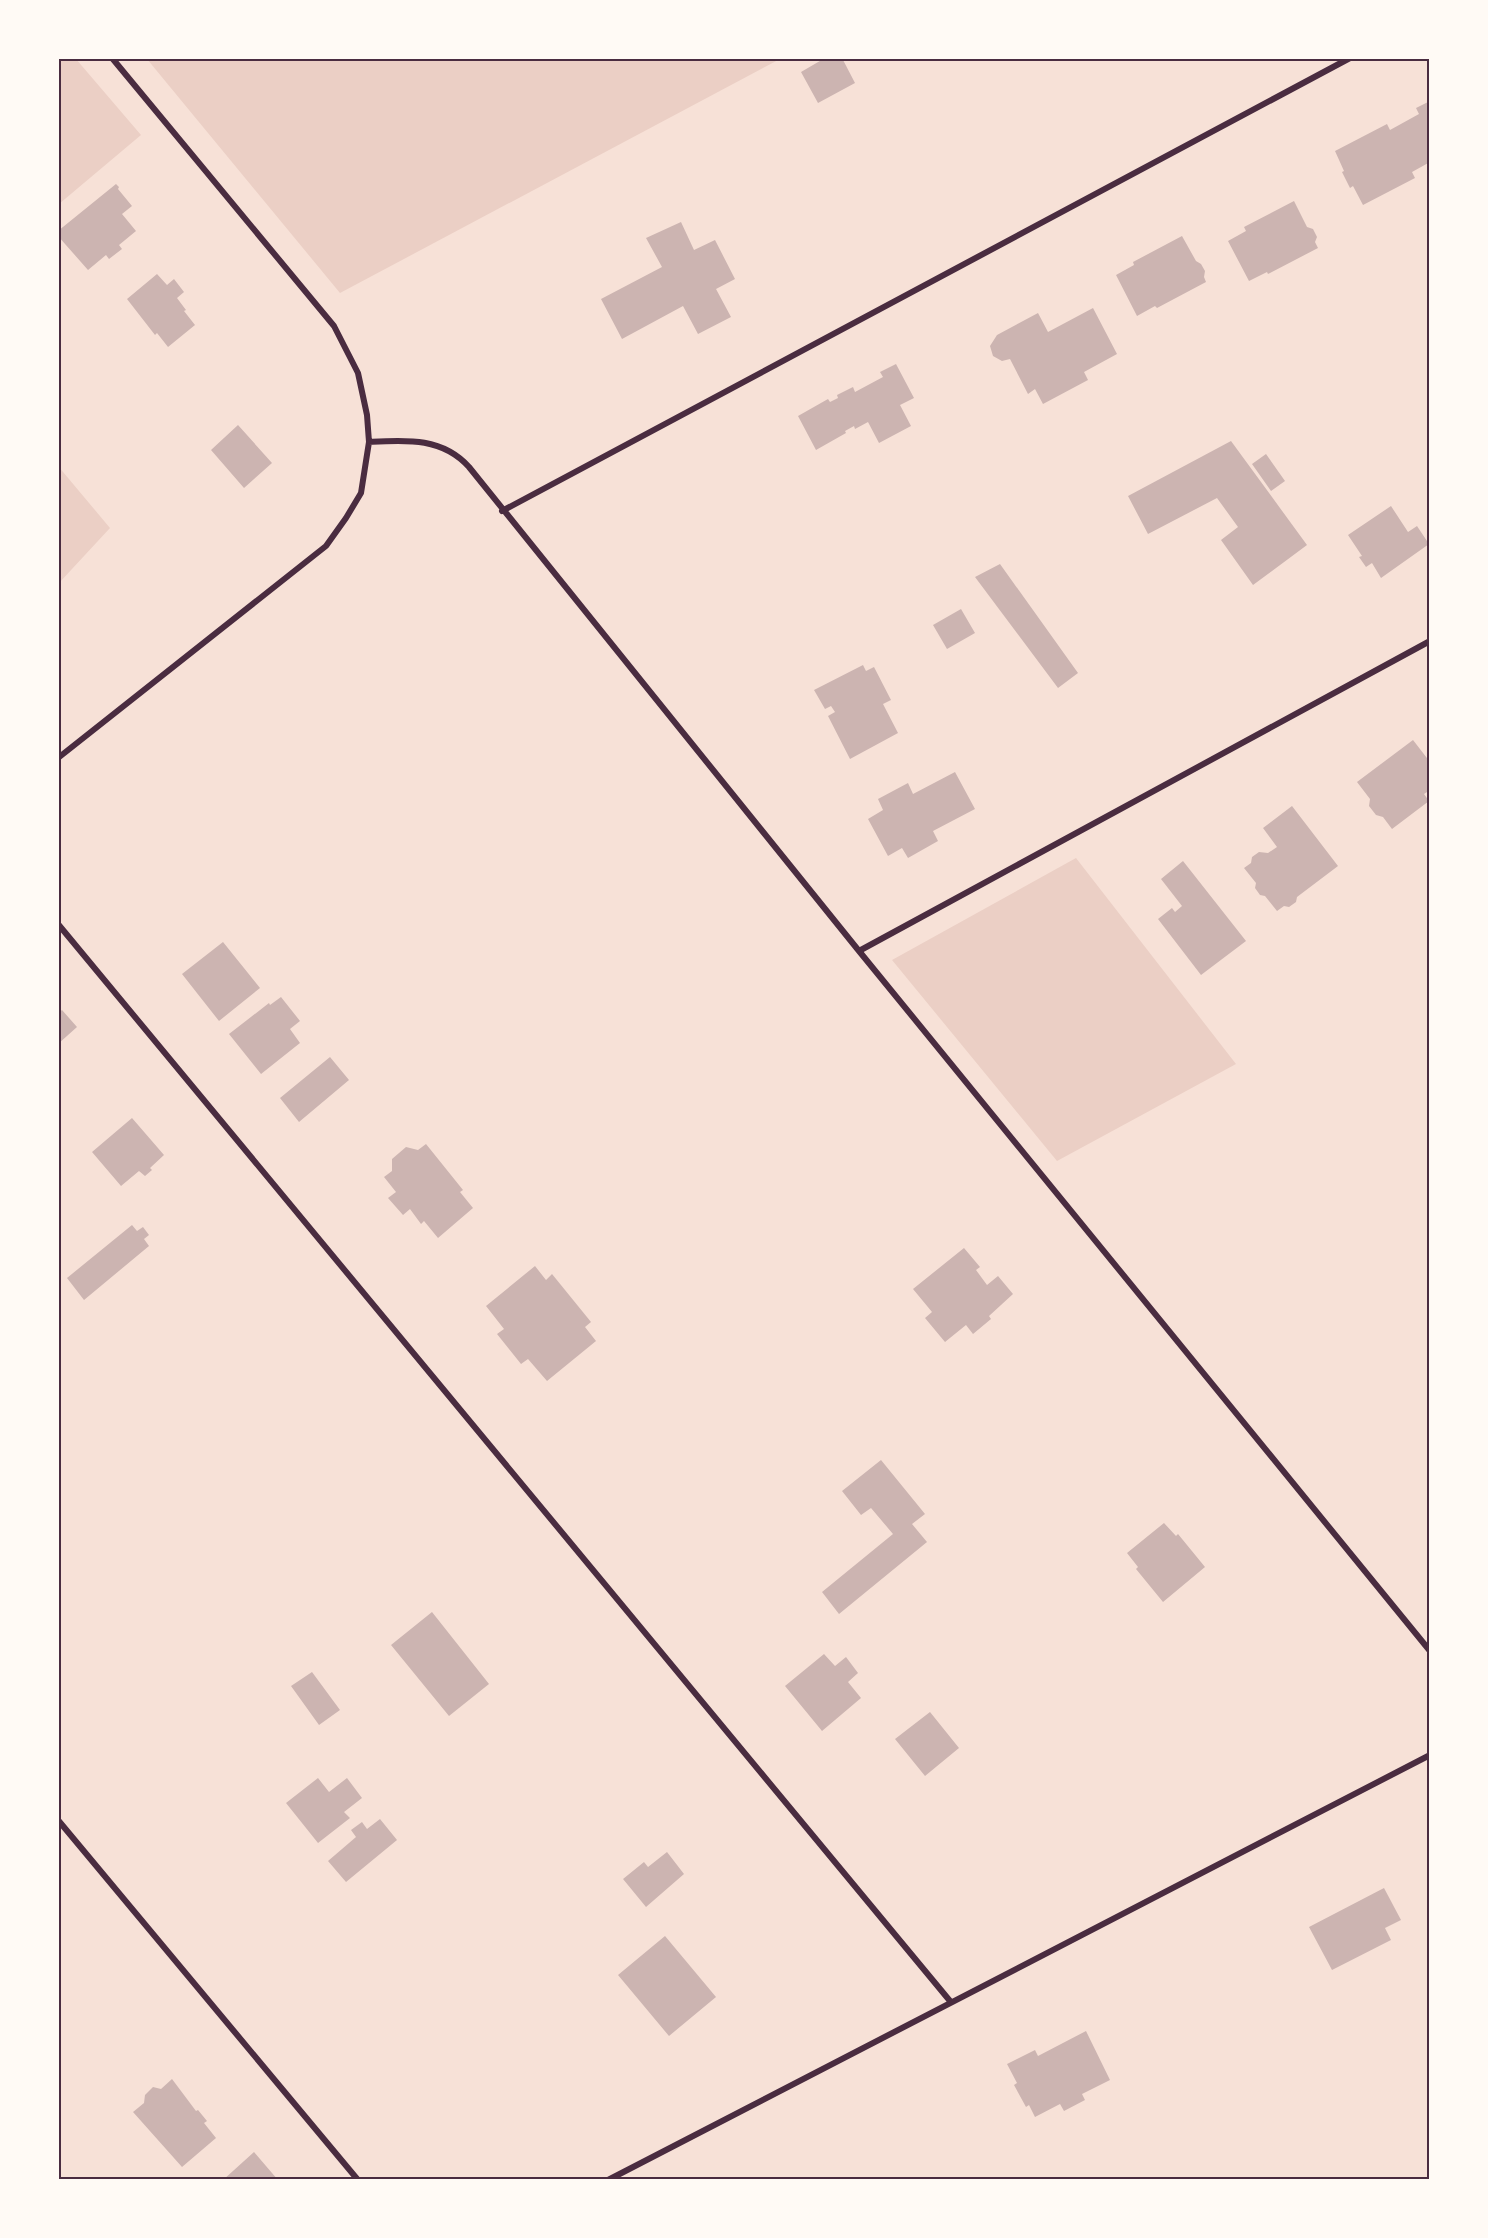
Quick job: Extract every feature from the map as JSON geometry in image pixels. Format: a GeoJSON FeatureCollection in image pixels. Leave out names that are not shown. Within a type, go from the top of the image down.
{"type":"FeatureCollection","features":[{"type":"Feature","properties":{"kind":"street"},"geometry":{"type":"LineString","coordinates":[[58,758],[326,546],[360,493],[369,442],[367,415],[358,373],[334,327],[112,58]]}},
{"type":"Feature","properties":{"kind":"street"},"geometry":{"type":"LineString","coordinates":[[502,511],[1350,58]]}},
{"type":"Feature","properties":{"kind":"street"},"geometry":{"type":"LineString","coordinates":[[369,442],[405,440],[433,444],[458,455],[1430,1651]]}},
{"type":"Feature","properties":{"kind":"street"},"geometry":{"type":"LineString","coordinates":[[859,951],[1430,641]]}},
{"type":"Feature","properties":{"kind":"street"},"geometry":{"type":"LineString","coordinates":[[58,924],[950,2001]]}},
{"type":"Feature","properties":{"kind":"street"},"geometry":{"type":"LineString","coordinates":[[608,2180],[950,2001],[1430,1755]]}},
{"type":"Feature","properties":{"kind":"street"},"geometry":{"type":"LineString","coordinates":[[58,1820],[358,2180]]}},
{"type":"Feature","properties":{"kind":"shaded area"},"geometry":{"type":"Polygon","coordinates":[[[59,58],[76,59],[141,135],[59,204],[59,58]]]}},
{"type":"Feature","properties":{"kind":"shaded area"},"geometry":{"type":"Polygon","coordinates":[[[147,59],[780,59],[340,293],[147,59]]]}},
{"type":"Feature","properties":{"kind":"shaded area"},"geometry":{"type":"Polygon","coordinates":[[[58,466],[110,528],[59,583],[58,583],[58,466]]]}},
{"type":"Feature","properties":{"kind":"shaded area"},"geometry":{"type":"Polygon","coordinates":[[[1076,858],[1236,1064],[1057,1161],[892,960],[1076,858]]]}},
{"type":"Feature","properties":{"kind":"building"},"geometry":{"type":"Polygon","coordinates":[[[825,58],[842,58],[855,83],[818,103],[801,72],[825,58]]]}},
{"type":"Feature","properties":{"kind":"building"},"geometry":{"type":"Polygon","coordinates":[[[1430,101],[1430,162],[1412,172],[1415,178],[1363,205],[1353,186],[1350,188],[1335,151],[1387,124],[1390,130],[1419,114],[1416,108],[1430,101]]]}},
{"type":"Feature","properties":{"kind":"building"},"geometry":{"type":"Polygon","coordinates":[[[116,184],[132,206],[122,214],[136,231],[119,245],[122,249],[109,259],[106,255],[88,270],[58,236],[58,231],[116,184]]]}},
{"type":"Feature","properties":{"kind":"building"},"geometry":{"type":"Polygon","coordinates":[[[1294,201],[1307,227],[1313,229],[1317,237],[1315,242],[1318,248],[1268,274],[1267,272],[1249,281],[1228,241],[1246,231],[1244,227],[1294,201]]]}},
{"type":"Feature","properties":{"kind":"building"},"geometry":{"type":"Polygon","coordinates":[[[681,222],[694,250],[715,240],[735,279],[716,289],[731,317],[698,334],[683,306],[622,339],[601,299],[662,267],[646,238],[681,222]]]}},
{"type":"Feature","properties":{"kind":"building"},"geometry":{"type":"Polygon","coordinates":[[[1182,236],[1196,261],[1205,271],[1206,282],[1137,316],[1116,275],[1134,265],[1133,262],[1182,236]]]}},
{"type":"Feature","properties":{"kind":"building"},"geometry":{"type":"Polygon","coordinates":[[[157,274],[167,285],[174,279],[184,292],[177,298],[195,325],[168,347],[157,333],[155,335],[127,299],[157,274]]]}},
{"type":"Feature","properties":{"kind":"building"},"geometry":{"type":"Polygon","coordinates":[[[1093,308],[1117,354],[1084,372],[1088,380],[1043,404],[1035,389],[1028,394],[1010,359],[1002,361],[993,356],[990,346],[997,335],[1038,313],[1048,332],[1093,308]]]}},
{"type":"Feature","properties":{"kind":"building"},"geometry":{"type":"Polygon","coordinates":[[[896,364],[914,398],[900,405],[911,426],[879,443],[868,422],[855,429],[854,426],[816,450],[798,416],[828,399],[830,402],[838,398],[837,395],[853,387],[855,392],[883,377],[880,372],[896,364]]]}},
{"type":"Feature","properties":{"kind":"building"},"geometry":{"type":"Polygon","coordinates":[[[238,425],[272,463],[244,488],[211,450],[238,425]]]}},
{"type":"Feature","properties":{"kind":"building"},"geometry":{"type":"Polygon","coordinates":[[[1231,441],[1307,545],[1253,585],[1221,540],[1238,527],[1217,498],[1148,534],[1128,496],[1231,441]]]}},
{"type":"Feature","properties":{"kind":"building"},"geometry":{"type":"Polygon","coordinates":[[[1266,454],[1285,481],[1271,491],[1252,464],[1266,454]]]}},
{"type":"Feature","properties":{"kind":"building"},"geometry":{"type":"Polygon","coordinates":[[[1391,506],[1408,532],[1417,526],[1429,544],[1381,578],[1372,563],[1366,567],[1359,557],[1362,556],[1348,535],[1391,506]]]}},
{"type":"Feature","properties":{"kind":"building"},"geometry":{"type":"Polygon","coordinates":[[[1000,564],[1078,673],[1058,688],[975,577],[1000,564]]]}},
{"type":"Feature","properties":{"kind":"building"},"geometry":{"type":"Polygon","coordinates":[[[961,609],[975,633],[947,649],[933,625],[961,609]]]}},
{"type":"Feature","properties":{"kind":"building"},"geometry":{"type":"Polygon","coordinates":[[[863,665],[866,671],[874,667],[891,700],[883,704],[898,733],[850,759],[828,716],[835,712],[831,706],[825,709],[814,690],[863,665]]]}},
{"type":"Feature","properties":{"kind":"building"},"geometry":{"type":"Polygon","coordinates":[[[1413,740],[1430,762],[1430,790],[1424,794],[1429,801],[1392,829],[1383,817],[1376,815],[1369,806],[1370,799],[1357,782],[1413,740]]]}},
{"type":"Feature","properties":{"kind":"building"},"geometry":{"type":"Polygon","coordinates":[[[955,772],[975,809],[933,831],[938,841],[908,858],[902,848],[888,856],[868,819],[883,810],[878,799],[908,783],[913,794],[955,772]]]}},
{"type":"Feature","properties":{"kind":"building"},"geometry":{"type":"Polygon","coordinates":[[[1292,806],[1338,866],[1297,897],[1296,902],[1277,911],[1265,896],[1260,895],[1255,888],[1256,883],[1244,868],[1259,852],[1268,853],[1277,847],[1263,828],[1292,806]]]}},
{"type":"Feature","properties":{"kind":"building"},"geometry":{"type":"Polygon","coordinates":[[[1183,861],[1246,941],[1201,975],[1158,919],[1172,908],[1175,912],[1182,906],[1161,879],[1183,861]]]}},
{"type":"Feature","properties":{"kind":"building"},"geometry":{"type":"Polygon","coordinates":[[[223,942],[260,988],[219,1021],[182,974],[223,942]]]}},
{"type":"Feature","properties":{"kind":"building"},"geometry":{"type":"Polygon","coordinates":[[[281,997],[300,1021],[290,1029],[300,1043],[261,1074],[229,1034],[269,1003],[270,1005],[281,997]]]}},
{"type":"Feature","properties":{"kind":"building"},"geometry":{"type":"Polygon","coordinates":[[[62,1010],[77,1027],[58,1044],[58,1013],[62,1010]]]}},
{"type":"Feature","properties":{"kind":"building"},"geometry":{"type":"Polygon","coordinates":[[[330,1057],[349,1080],[299,1122],[280,1098],[330,1057]]]}},
{"type":"Feature","properties":{"kind":"building"},"geometry":{"type":"Polygon","coordinates":[[[132,1118],[164,1155],[145,1176],[139,1171],[121,1186],[92,1152],[132,1118]]]}},
{"type":"Feature","properties":{"kind":"building"},"geometry":{"type":"Polygon","coordinates":[[[426,1144],[463,1190],[460,1192],[473,1208],[438,1238],[424,1221],[421,1224],[410,1209],[403,1215],[388,1198],[396,1192],[384,1177],[392,1171],[392,1159],[406,1147],[418,1150],[426,1144]]]}},
{"type":"Feature","properties":{"kind":"building"},"geometry":{"type":"Polygon","coordinates":[[[132,1225],[137,1231],[143,1227],[149,1235],[144,1239],[149,1246],[84,1300],[67,1278],[132,1225]]]}},
{"type":"Feature","properties":{"kind":"building"},"geometry":{"type":"Polygon","coordinates":[[[964,1248],[980,1267],[976,1270],[987,1285],[998,1276],[1013,1294],[989,1316],[991,1319],[973,1334],[966,1325],[945,1342],[925,1318],[932,1312],[913,1289],[964,1248]]]}},
{"type":"Feature","properties":{"kind":"building"},"geometry":{"type":"Polygon","coordinates":[[[535,1266],[546,1280],[552,1274],[591,1322],[585,1327],[596,1341],[547,1381],[528,1359],[521,1364],[497,1334],[504,1329],[486,1306],[535,1266]]]}},
{"type":"Feature","properties":{"kind":"building"},"geometry":{"type":"Polygon","coordinates":[[[881,1460],[925,1514],[912,1524],[927,1542],[839,1614],[822,1592],[893,1534],[871,1508],[861,1515],[842,1491],[881,1460]]]}},
{"type":"Feature","properties":{"kind":"building"},"geometry":{"type":"Polygon","coordinates":[[[1164,1523],[1176,1536],[1178,1534],[1205,1567],[1163,1602],[1136,1569],[1138,1567],[1127,1553],[1164,1523]]]}},
{"type":"Feature","properties":{"kind":"building"},"geometry":{"type":"Polygon","coordinates":[[[432,1612],[489,1684],[449,1716],[391,1645],[432,1612]]]}},
{"type":"Feature","properties":{"kind":"building"},"geometry":{"type":"Polygon","coordinates":[[[824,1654],[835,1666],[846,1657],[858,1673],[848,1682],[861,1698],[822,1731],[785,1686],[824,1654]]]}},
{"type":"Feature","properties":{"kind":"building"},"geometry":{"type":"Polygon","coordinates":[[[312,1672],[340,1710],[319,1725],[291,1686],[312,1672]]]}},
{"type":"Feature","properties":{"kind":"building"},"geometry":{"type":"Polygon","coordinates":[[[930,1712],[959,1748],[925,1776],[895,1739],[930,1712]]]}},
{"type":"Feature","properties":{"kind":"building"},"geometry":{"type":"Polygon","coordinates":[[[318,1778],[329,1792],[347,1778],[362,1798],[344,1812],[350,1818],[318,1843],[286,1803],[318,1778]]]}},
{"type":"Feature","properties":{"kind":"building"},"geometry":{"type":"Polygon","coordinates":[[[380,1819],[397,1840],[346,1882],[328,1861],[356,1837],[351,1830],[362,1822],[367,1829],[380,1819]]]}},
{"type":"Feature","properties":{"kind":"building"},"geometry":{"type":"Polygon","coordinates":[[[667,1852],[684,1874],[646,1907],[623,1879],[644,1862],[648,1867],[667,1852]]]}},
{"type":"Feature","properties":{"kind":"building"},"geometry":{"type":"Polygon","coordinates":[[[1384,1888],[1401,1920],[1385,1928],[1391,1940],[1332,1970],[1309,1927],[1384,1888]]]}},
{"type":"Feature","properties":{"kind":"building"},"geometry":{"type":"Polygon","coordinates":[[[665,1936],[716,1997],[669,2036],[618,1975],[665,1936]]]}},
{"type":"Feature","properties":{"kind":"building"},"geometry":{"type":"Polygon","coordinates":[[[1086,2031],[1110,2080],[1082,2094],[1085,2100],[1064,2111],[1060,2104],[1035,2117],[1029,2105],[1026,2107],[1014,2085],[1017,2083],[1007,2064],[1035,2050],[1038,2056],[1086,2031]]]}},
{"type":"Feature","properties":{"kind":"building"},"geometry":{"type":"Polygon","coordinates":[[[172,2079],[196,2111],[198,2110],[207,2121],[204,2123],[216,2138],[182,2167],[133,2112],[144,2103],[145,2095],[153,2087],[161,2089],[172,2079]]]}},
{"type":"Feature","properties":{"kind":"building"},"geometry":{"type":"Polygon","coordinates":[[[254,2152],[278,2180],[223,2180],[254,2152]]]}}]}
